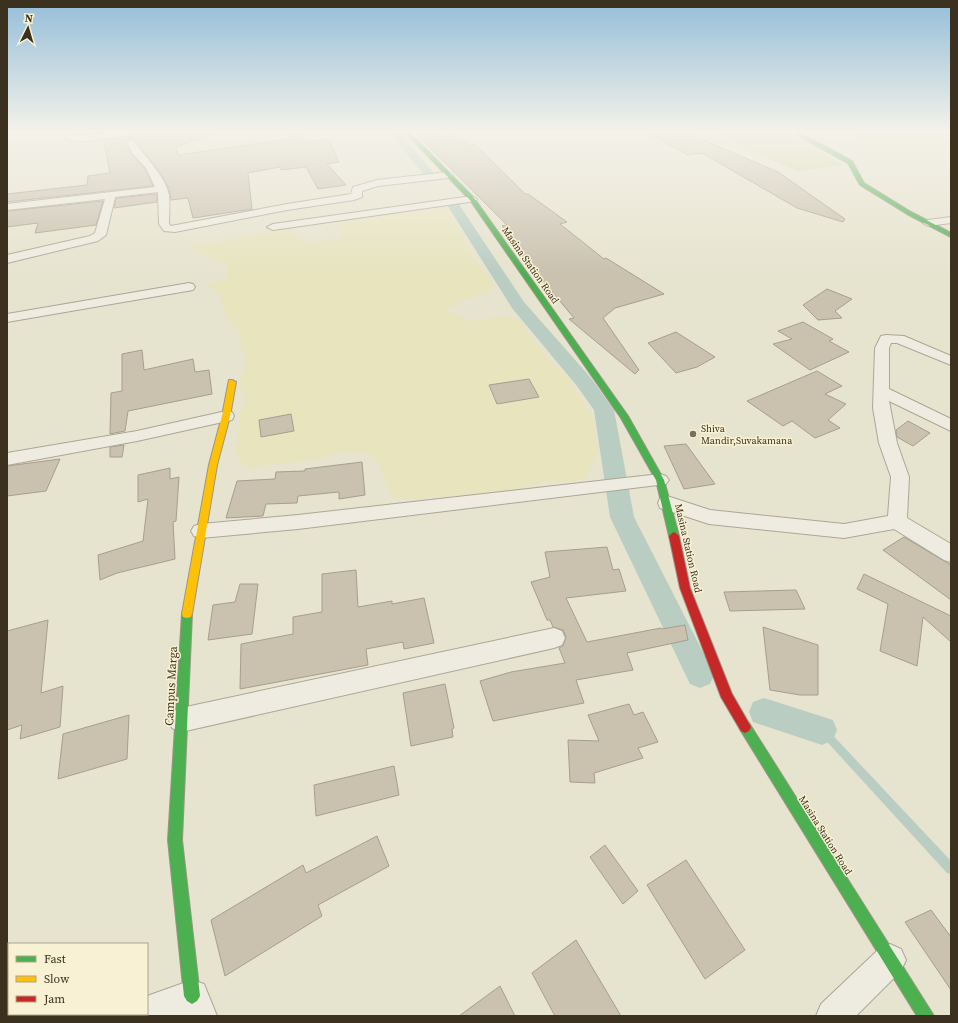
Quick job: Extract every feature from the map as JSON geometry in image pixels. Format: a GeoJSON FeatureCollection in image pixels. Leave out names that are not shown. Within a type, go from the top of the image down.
{"type":"FeatureCollection","features":[{"type":"Feature","properties":{"kind":"street"},"geometry":{"type":"LineString","coordinates":[[156,179],[164,194],[164,224],[168,229],[175,229],[293,206],[354,197],[358,195],[357,189],[377,183],[415,179]]}},
{"type":"Feature","properties":{"kind":"street","name":"Masina Station Road"},"geometry":{"type":"LineString","coordinates":[[452,179],[472,199],[625,418],[660,480],[667,503],[685,588],[727,697],[926,1016]]}},
{"type":"Feature","properties":{"kind":"street"},"geometry":{"type":"LineString","coordinates":[[859,179],[862,184],[951,235]]}},
{"type":"Feature","properties":{"kind":"street"},"geometry":{"type":"LineString","coordinates":[[7,207],[161,189]]}},
{"type":"Feature","properties":{"kind":"street"},"geometry":{"type":"LineString","coordinates":[[7,259],[94,239],[100,235],[111,195]]}},
{"type":"Feature","properties":{"kind":"street"},"geometry":{"type":"LineString","coordinates":[[273,227],[472,199]]}},
{"type":"Feature","properties":{"kind":"street"},"geometry":{"type":"LineString","coordinates":[[928,223],[951,220]]}},
{"type":"Feature","properties":{"kind":"street"},"geometry":{"type":"LineString","coordinates":[[7,318],[189,287]]}},
{"type":"Feature","properties":{"kind":"street"},"geometry":{"type":"LineString","coordinates":[[897,521],[900,476],[888,443],[881,408],[882,348],[886,339],[899,339],[951,361]]}},
{"type":"Feature","properties":{"kind":"street","name":"Campus Marga"},"geometry":{"type":"LineString","coordinates":[[196,1006],[175,840],[187,615],[213,465],[226,416],[232,382]]}},
{"type":"Feature","properties":{"kind":"street"},"geometry":{"type":"LineString","coordinates":[[881,392],[951,426]]}},
{"type":"Feature","properties":{"kind":"street"},"geometry":{"type":"LineString","coordinates":[[7,459],[137,436],[226,416]]}},
{"type":"Feature","properties":{"kind":"street"},"geometry":{"type":"LineString","coordinates":[[201,531],[298,522],[660,480]]}},
{"type":"Feature","properties":{"kind":"street"},"geometry":{"type":"LineString","coordinates":[[667,503],[709,517],[780,523],[844,532],[897,521],[951,554]]}},
{"type":"Feature","properties":{"kind":"street"},"geometry":{"type":"LineString","coordinates":[[181,720],[554,638]]}},
{"type":"Feature","properties":{"kind":"street"},"geometry":{"type":"LineString","coordinates":[[833,1016],[890,960]]}},
{"type":"Feature","properties":{"kind":"street"},"geometry":{"type":"LineString","coordinates":[[148,1012],[196,1006]]}},
{"type":"Feature","properties":{"kind":"shaded area"},"geometry":{"type":"Polygon","coordinates":[[[449,208],[454,223],[461,231],[470,253],[492,282],[491,292],[463,299],[445,311],[472,321],[506,316],[521,321],[529,335],[545,355],[568,378],[595,422],[598,451],[584,480],[544,482],[505,491],[417,499],[392,497],[380,466],[369,454],[341,453],[311,460],[245,468],[236,452],[239,422],[244,399],[240,381],[248,355],[240,348],[242,335],[225,315],[220,294],[208,286],[228,278],[228,268],[224,262],[195,251],[192,246],[290,229],[304,242],[341,239],[341,228],[336,222],[385,214],[449,208]]]}},
{"type":"Feature","properties":{"kind":"building"},"geometry":{"type":"Polygon","coordinates":[[[88,179],[150,179],[153,186],[7,202],[7,194],[87,185],[88,179]]]}},
{"type":"Feature","properties":{"kind":"building"},"geometry":{"type":"Polygon","coordinates":[[[164,179],[249,179],[252,209],[193,218],[188,198],[171,200],[169,188],[164,179]]]}},
{"type":"Feature","properties":{"kind":"building"},"geometry":{"type":"Polygon","coordinates":[[[312,179],[340,179],[346,185],[318,189],[312,179]]]}},
{"type":"Feature","properties":{"kind":"building"},"geometry":{"type":"Polygon","coordinates":[[[461,179],[510,179],[525,194],[528,194],[567,222],[560,224],[604,259],[606,258],[664,294],[615,308],[603,318],[639,370],[635,374],[569,319],[574,318],[508,239],[514,238],[502,226],[507,225],[461,179]]]}},
{"type":"Feature","properties":{"kind":"building"},"geometry":{"type":"Polygon","coordinates":[[[746,179],[788,179],[845,219],[843,222],[797,208],[746,179]]]}},
{"type":"Feature","properties":{"kind":"building"},"geometry":{"type":"Polygon","coordinates":[[[157,194],[157,202],[114,208],[116,198],[157,194]]]}},
{"type":"Feature","properties":{"kind":"building"},"geometry":{"type":"Polygon","coordinates":[[[103,201],[96,225],[35,233],[38,223],[7,227],[7,211],[103,201]]]}},
{"type":"Feature","properties":{"kind":"building"},"geometry":{"type":"Polygon","coordinates":[[[827,289],[852,299],[835,311],[842,318],[818,320],[803,305],[827,289]]]}},
{"type":"Feature","properties":{"kind":"building"},"geometry":{"type":"Polygon","coordinates":[[[803,322],[833,339],[829,341],[849,352],[810,370],[773,344],[792,339],[778,331],[803,322]]]}},
{"type":"Feature","properties":{"kind":"building"},"geometry":{"type":"Polygon","coordinates":[[[676,332],[715,357],[697,367],[676,373],[648,343],[676,332]]]}},
{"type":"Feature","properties":{"kind":"building"},"geometry":{"type":"Polygon","coordinates":[[[142,350],[144,370],[193,359],[195,372],[209,370],[212,394],[128,411],[125,431],[110,434],[111,393],[122,391],[122,354],[142,350]]]}},
{"type":"Feature","properties":{"kind":"building"},"geometry":{"type":"Polygon","coordinates":[[[817,371],[842,386],[825,394],[846,404],[828,420],[840,428],[815,438],[792,421],[783,426],[747,401],[817,371]]]}},
{"type":"Feature","properties":{"kind":"building"},"geometry":{"type":"Polygon","coordinates":[[[529,379],[539,397],[497,404],[489,385],[529,379]]]}},
{"type":"Feature","properties":{"kind":"building"},"geometry":{"type":"Polygon","coordinates":[[[291,414],[294,431],[261,437],[259,420],[291,414]]]}},
{"type":"Feature","properties":{"kind":"building"},"geometry":{"type":"Polygon","coordinates":[[[908,421],[930,433],[913,446],[897,437],[896,430],[908,421]]]}},
{"type":"Feature","properties":{"kind":"building"},"geometry":{"type":"Polygon","coordinates":[[[686,444],[715,484],[684,489],[664,446],[686,444]]]}},
{"type":"Feature","properties":{"kind":"building"},"geometry":{"type":"Polygon","coordinates":[[[124,445],[122,457],[110,457],[110,447],[124,445]]]}},
{"type":"Feature","properties":{"kind":"building"},"geometry":{"type":"Polygon","coordinates":[[[60,459],[46,491],[7,496],[7,466],[60,459]]]}},
{"type":"Feature","properties":{"kind":"building"},"geometry":{"type":"Polygon","coordinates":[[[362,462],[365,495],[339,499],[339,492],[298,496],[297,503],[266,504],[263,516],[226,518],[237,481],[275,479],[276,472],[305,471],[305,469],[362,462]]]}},
{"type":"Feature","properties":{"kind":"building"},"geometry":{"type":"Polygon","coordinates":[[[170,468],[170,479],[179,477],[176,521],[173,522],[175,559],[117,573],[100,580],[98,555],[143,541],[148,499],[138,502],[138,475],[170,468]]]}},
{"type":"Feature","properties":{"kind":"building"},"geometry":{"type":"Polygon","coordinates":[[[904,537],[951,565],[951,600],[883,550],[904,537]]]}},
{"type":"Feature","properties":{"kind":"building"},"geometry":{"type":"Polygon","coordinates":[[[607,547],[613,570],[619,569],[626,591],[566,598],[587,642],[685,625],[688,640],[627,653],[633,670],[576,680],[584,703],[493,721],[480,681],[511,672],[565,663],[559,648],[563,646],[566,637],[563,630],[553,627],[550,620],[547,620],[531,582],[550,577],[545,552],[607,547]]]}},
{"type":"Feature","properties":{"kind":"building"},"geometry":{"type":"Polygon","coordinates":[[[356,570],[358,607],[392,601],[392,604],[424,598],[434,643],[404,649],[403,642],[366,649],[368,665],[240,689],[241,644],[293,634],[293,617],[322,612],[322,574],[356,570]]]}},
{"type":"Feature","properties":{"kind":"building"},"geometry":{"type":"Polygon","coordinates":[[[864,574],[951,616],[951,642],[923,617],[917,666],[880,651],[888,604],[857,589],[864,574]]]}},
{"type":"Feature","properties":{"kind":"building"},"geometry":{"type":"Polygon","coordinates":[[[240,584],[258,584],[252,634],[208,640],[213,605],[235,602],[240,584]]]}},
{"type":"Feature","properties":{"kind":"building"},"geometry":{"type":"Polygon","coordinates":[[[796,590],[805,609],[730,611],[724,592],[796,590]]]}},
{"type":"Feature","properties":{"kind":"building"},"geometry":{"type":"Polygon","coordinates":[[[48,620],[41,693],[63,686],[60,727],[20,739],[22,725],[7,730],[7,631],[48,620]]]}},
{"type":"Feature","properties":{"kind":"building"},"geometry":{"type":"Polygon","coordinates":[[[763,627],[818,645],[818,695],[800,695],[770,690],[763,627]]]}},
{"type":"Feature","properties":{"kind":"building"},"geometry":{"type":"Polygon","coordinates":[[[445,684],[454,728],[452,729],[453,737],[411,746],[403,693],[445,684]]]}},
{"type":"Feature","properties":{"kind":"building"},"geometry":{"type":"Polygon","coordinates":[[[629,704],[634,715],[643,712],[658,742],[638,748],[643,758],[594,773],[595,783],[570,782],[568,740],[599,741],[588,715],[629,704]]]}},
{"type":"Feature","properties":{"kind":"building"},"geometry":{"type":"Polygon","coordinates":[[[129,715],[127,759],[58,779],[63,734],[129,715]]]}},
{"type":"Feature","properties":{"kind":"building"},"geometry":{"type":"Polygon","coordinates":[[[394,766],[399,795],[316,816],[314,785],[394,766]]]}},
{"type":"Feature","properties":{"kind":"building"},"geometry":{"type":"Polygon","coordinates":[[[377,836],[389,866],[318,905],[322,916],[225,976],[211,920],[303,865],[306,873],[377,836]]]}},
{"type":"Feature","properties":{"kind":"building"},"geometry":{"type":"Polygon","coordinates":[[[605,845],[638,891],[623,904],[590,857],[605,845]]]}},
{"type":"Feature","properties":{"kind":"building"},"geometry":{"type":"Polygon","coordinates":[[[686,860],[745,950],[705,979],[647,885],[686,860]]]}},
{"type":"Feature","properties":{"kind":"building"},"geometry":{"type":"Polygon","coordinates":[[[931,910],[951,937],[951,990],[905,922],[931,910]]]}},
{"type":"Feature","properties":{"kind":"building"},"geometry":{"type":"Polygon","coordinates":[[[576,940],[621,1016],[555,1016],[532,973],[576,940]]]}},
{"type":"Feature","properties":{"kind":"building"},"geometry":{"type":"Polygon","coordinates":[[[500,986],[515,1016],[459,1016],[500,986]]]}},
{"type":"Feature","properties":{"kind":"waterway"},"geometry":{"type":"LineString","coordinates":[[452,203],[490,264],[518,305],[542,335],[584,382],[604,410],[622,517],[700,675]]}},
{"type":"Feature","properties":{"kind":"waterway"},"geometry":{"type":"LineString","coordinates":[[764,712],[822,730]]}},
{"type":"Feature","properties":{"kind":"waterway"},"geometry":{"type":"LineString","coordinates":[[822,730],[951,869]]}},
{"type":"Feature","properties":{"kind":"traffic: fast"},"geometry":{"type":"LineString","coordinates":[[452,179],[472,199],[625,418],[660,480],[674,536]]}},
{"type":"Feature","properties":{"kind":"traffic: fast"},"geometry":{"type":"LineString","coordinates":[[859,179],[862,184],[909,213],[951,235]]}},
{"type":"Feature","properties":{"kind":"traffic: fast"},"geometry":{"type":"LineString","coordinates":[[187,614],[175,840],[192,996]]}},
{"type":"Feature","properties":{"kind":"traffic: fast"},"geometry":{"type":"LineString","coordinates":[[745,727],[926,1016]]}},
{"type":"Feature","properties":{"kind":"traffic: slow"},"geometry":{"type":"LineString","coordinates":[[187,614],[213,465],[226,416],[232,382]]}},
{"type":"Feature","properties":{"kind":"traffic: jam"},"geometry":{"type":"LineString","coordinates":[[674,536],[685,588],[727,697],[745,727]]}},
{"type":"Feature","properties":{"kind":"place","name":"Shiva Mandir,Suvakamana"},"geometry":{"type":"Point","coordinates":[693,434]}}]}
